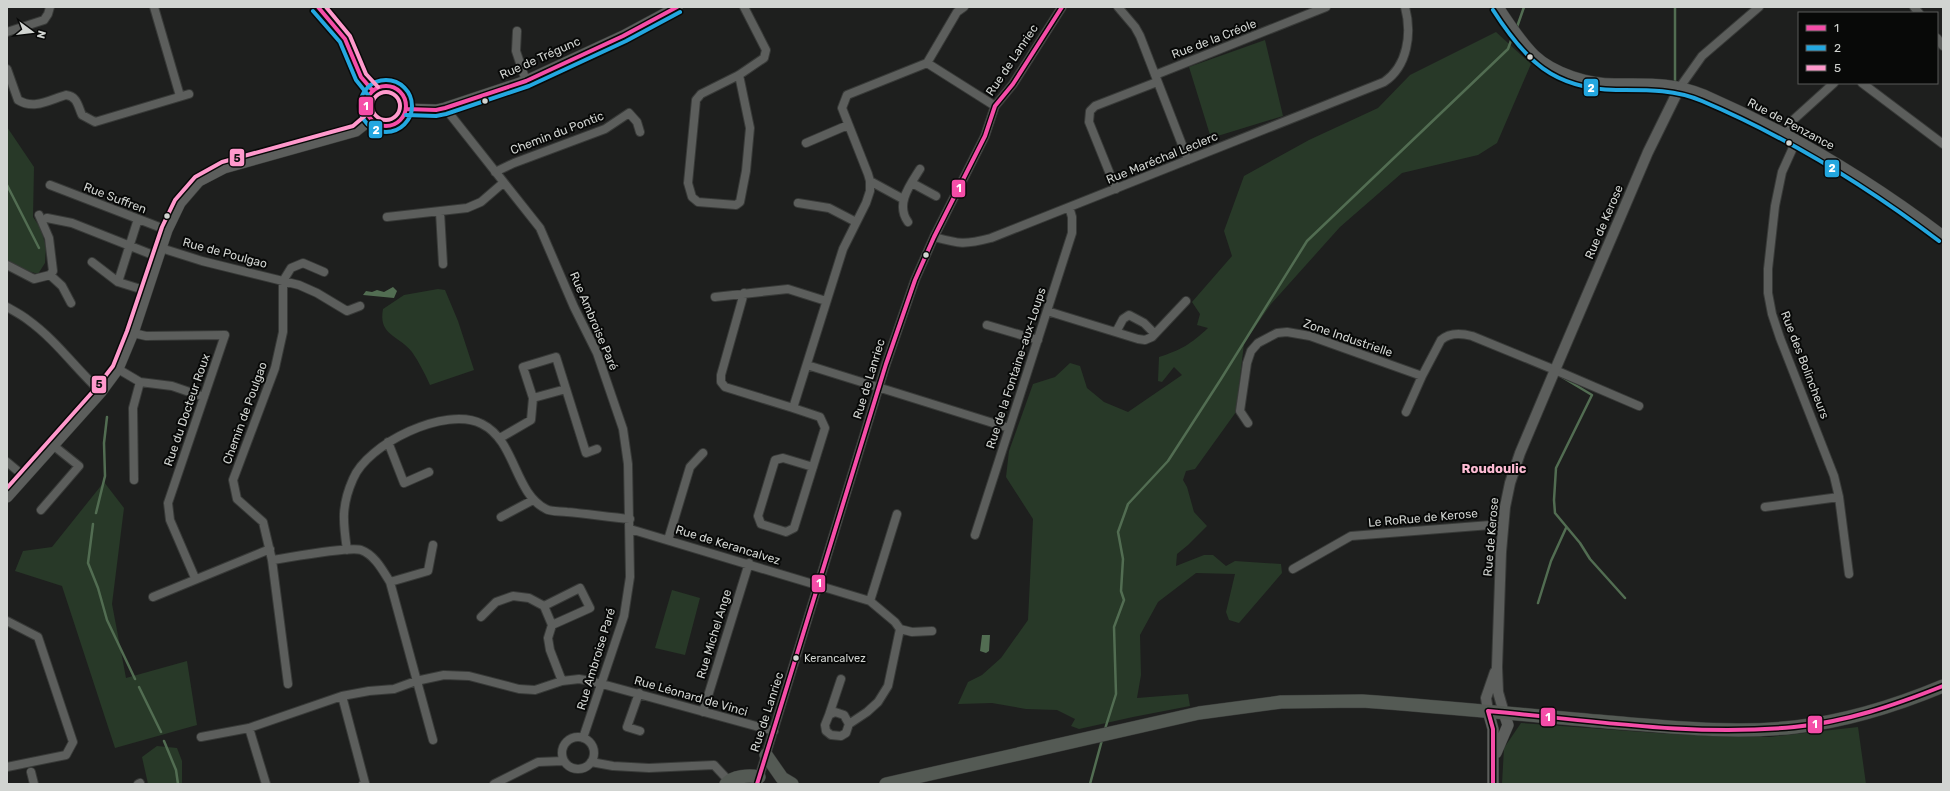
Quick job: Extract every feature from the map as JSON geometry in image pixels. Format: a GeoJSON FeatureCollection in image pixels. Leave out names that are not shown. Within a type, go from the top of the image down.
{"type":"FeatureCollection","features":[{"type":"Feature","properties":{"kind":"main road","name":"Rue de Trégunc"},"geometry":{"type":"LineString","coordinates":[[406,109],[436,110],[445,108],[526,81],[623,36],[678,7]]}},
{"type":"Feature","properties":{"kind":"main road"},"geometry":{"type":"LineString","coordinates":[[1498,7],[1514,31],[1536,56],[1562,72],[1584,79],[1613,84],[1664,84],[1680,86]]}},
{"type":"Feature","properties":{"kind":"main road"},"geometry":{"type":"LineString","coordinates":[[382,86],[396,88],[405,98],[406,109],[403,117],[394,125],[381,126],[371,119],[366,106],[367,99],[373,92],[382,86]]}},
{"type":"Feature","properties":{"kind":"main road","name":"Rue de Penzance"},"geometry":{"type":"LineString","coordinates":[[1680,86],[1707,96],[1796,141],[1882,191],[1943,236]]}},
{"type":"Feature","properties":{"kind":"main road"},"geometry":{"type":"LineString","coordinates":[[7,498],[101,392],[118,369],[133,333],[167,230],[180,203],[199,181],[224,168],[356,131],[371,119]]}},
{"type":"Feature","properties":{"kind":"main road"},"geometry":{"type":"LineString","coordinates":[[886,784],[1135,726],[1228,708],[1281,702],[1332,700],[1418,705],[1684,728],[1747,730],[1814,724],[1877,710],[1943,686]]}},
{"type":"Feature","properties":{"kind":"main road","name":"Rue de Kerose"},"geometry":{"type":"LineString","coordinates":[[1488,711],[1493,730],[1494,784]]}},
{"type":"Feature","properties":{"kind":"main road","name":"Rue de Kerose"},"geometry":{"type":"LineString","coordinates":[[1494,757],[1508,725],[1504,712]]}},
{"type":"Feature","properties":{"kind":"main road"},"geometry":{"type":"LineString","coordinates":[[766,755],[782,778],[792,784]]}},
{"type":"Feature","properties":{"kind":"main road"},"geometry":{"type":"LineString","coordinates":[[728,783],[752,775],[758,780]]}},
{"type":"Feature","properties":{"kind":"street"},"geometry":{"type":"LineString","coordinates":[[7,32],[44,20],[50,7]]}},
{"type":"Feature","properties":{"kind":"street"},"geometry":{"type":"LineString","coordinates":[[154,7],[180,96]]}},
{"type":"Feature","properties":{"kind":"street"},"geometry":{"type":"LineString","coordinates":[[318,7],[345,39],[361,77],[373,92]]}},
{"type":"Feature","properties":{"kind":"street"},"geometry":{"type":"LineString","coordinates":[[739,75],[750,128],[746,171],[740,202],[736,205],[698,202],[692,197],[688,183],[696,100],[701,94],[739,75],[764,58],[766,50],[744,7]]}},
{"type":"Feature","properties":{"kind":"street"},"geometry":{"type":"LineString","coordinates":[[793,408],[843,249],[866,203],[870,191],[870,181],[842,108],[847,95],[927,63],[957,12],[964,7]]}},
{"type":"Feature","properties":{"kind":"street","name":"Rue de Lanriec"},"geometry":{"type":"LineString","coordinates":[[758,780],[879,387],[915,280],[934,237],[985,136],[995,106],[1013,84],[1062,7]]}},
{"type":"Feature","properties":{"kind":"street"},"geometry":{"type":"LineString","coordinates":[[1118,7],[1135,27],[1188,160]]}},
{"type":"Feature","properties":{"kind":"street","name":"Rue de la Créole"},"geometry":{"type":"LineString","coordinates":[[1116,189],[1089,122],[1090,111],[1095,106],[1156,78],[1326,7]]}},
{"type":"Feature","properties":{"kind":"street","name":"Rue Maréchal Leclerc"},"geometry":{"type":"LineString","coordinates":[[934,237],[956,243],[969,244],[990,238],[1384,82],[1394,73],[1402,61],[1408,41],[1409,29],[1405,7]]}},
{"type":"Feature","properties":{"kind":"street"},"geometry":{"type":"LineString","coordinates":[[1680,86],[1702,56],[1760,7]]}},
{"type":"Feature","properties":{"kind":"street"},"geometry":{"type":"LineString","coordinates":[[517,30],[516,51],[526,81]]}},
{"type":"Feature","properties":{"kind":"street"},"geometry":{"type":"LineString","coordinates":[[927,63],[995,106]]}},
{"type":"Feature","properties":{"kind":"street"},"geometry":{"type":"LineString","coordinates":[[7,69],[18,100],[25,105],[34,106],[66,95],[72,96],[76,98],[82,115],[86,119],[94,122],[99,122],[188,94]]}},
{"type":"Feature","properties":{"kind":"street"},"geometry":{"type":"LineString","coordinates":[[1783,134],[1792,120],[1833,84]]}},
{"type":"Feature","properties":{"kind":"street"},"geometry":{"type":"LineString","coordinates":[[1863,84],[1943,144]]}},
{"type":"Feature","properties":{"kind":"street","name":"Rue de Kerose"},"geometry":{"type":"LineString","coordinates":[[1504,712],[1498,692],[1497,666],[1503,524],[1514,471],[1555,370],[1648,152],[1680,86]]}},
{"type":"Feature","properties":{"kind":"street","name":"Rue Ambroise Paré"},"geometry":{"type":"LineString","coordinates":[[445,108],[494,172],[540,228],[574,307],[597,353],[623,429],[628,464],[630,577],[624,616],[603,683],[583,738]]}},
{"type":"Feature","properties":{"kind":"street","name":"Chemin du Pontic"},"geometry":{"type":"LineString","coordinates":[[494,172],[605,129],[629,114],[636,122],[640,132]]}},
{"type":"Feature","properties":{"kind":"street"},"geometry":{"type":"LineString","coordinates":[[806,143],[848,125]]}},
{"type":"Feature","properties":{"kind":"street","name":"Rue des Bolincheurs"},"geometry":{"type":"LineString","coordinates":[[1796,141],[1782,172],[1775,206],[1768,269],[1768,293],[1772,314],[1780,338],[1827,458],[1839,497],[1849,574]]}},
{"type":"Feature","properties":{"kind":"street"},"geometry":{"type":"LineString","coordinates":[[906,218],[903,199],[920,169]]}},
{"type":"Feature","properties":{"kind":"street"},"geometry":{"type":"LineString","coordinates":[[870,181],[903,199]]}},
{"type":"Feature","properties":{"kind":"street"},"geometry":{"type":"LineString","coordinates":[[387,217],[467,208],[481,202],[503,183]]}},
{"type":"Feature","properties":{"kind":"street"},"geometry":{"type":"LineString","coordinates":[[912,183],[936,196]]}},
{"type":"Feature","properties":{"kind":"street","name":"Rue Suffren"},"geometry":{"type":"LineString","coordinates":[[52,186],[167,230]]}},
{"type":"Feature","properties":{"kind":"street"},"geometry":{"type":"LineString","coordinates":[[798,203],[829,208],[856,222]]}},
{"type":"Feature","properties":{"kind":"street","name":"Rue de la Fontaine-aux-Loups"},"geometry":{"type":"LineString","coordinates":[[975,535],[1072,233],[1072,218],[1069,208]]}},
{"type":"Feature","properties":{"kind":"street"},"geometry":{"type":"LineString","coordinates":[[440,212],[444,264]]}},
{"type":"Feature","properties":{"kind":"street","name":"Rue de Poulgao"},"geometry":{"type":"LineString","coordinates":[[50,276],[53,271],[53,258],[43,217],[72,223],[128,246],[202,261],[283,281]]}},
{"type":"Feature","properties":{"kind":"street"},"geometry":{"type":"LineString","coordinates":[[118,282],[128,246],[138,219]]}},
{"type":"Feature","properties":{"kind":"street"},"geometry":{"type":"LineString","coordinates":[[92,262],[118,282],[147,291]]}},
{"type":"Feature","properties":{"kind":"street"},"geometry":{"type":"LineString","coordinates":[[324,272],[303,263],[291,268],[283,281],[300,285],[317,293],[347,311],[360,306]]}},
{"type":"Feature","properties":{"kind":"street"},"geometry":{"type":"LineString","coordinates":[[7,265],[34,279],[50,276],[62,286],[71,303]]}},
{"type":"Feature","properties":{"kind":"street","name":"Chemin de Poulgao"},"geometry":{"type":"LineString","coordinates":[[283,281],[282,332],[275,368],[233,480],[237,499],[263,522],[272,560],[288,684]]}},
{"type":"Feature","properties":{"kind":"street"},"geometry":{"type":"LineString","coordinates":[[715,297],[788,289],[826,301]]}},
{"type":"Feature","properties":{"kind":"street"},"geometry":{"type":"LineString","coordinates":[[744,293],[721,375],[722,382],[725,387],[820,417],[824,422],[825,428],[813,467],[794,528],[786,532],[761,524],[758,516],[776,460],[783,458],[813,467]]}},
{"type":"Feature","properties":{"kind":"street"},"geometry":{"type":"LineString","coordinates":[[1047,311],[1145,340],[1154,334],[1186,301]]}},
{"type":"Feature","properties":{"kind":"street"},"geometry":{"type":"LineString","coordinates":[[7,307],[28,319],[101,392]]}},
{"type":"Feature","properties":{"kind":"street"},"geometry":{"type":"LineString","coordinates":[[1116,332],[1123,319],[1129,315],[1144,323],[1154,334]]}},
{"type":"Feature","properties":{"kind":"street"},"geometry":{"type":"LineString","coordinates":[[987,325],[1038,340]]}},
{"type":"Feature","properties":{"kind":"street","name":"Zone Industrielle"},"geometry":{"type":"LineString","coordinates":[[1248,422],[1240,411],[1247,363],[1252,351],[1258,343],[1277,333],[1287,332],[1310,336],[1422,376]]}},
{"type":"Feature","properties":{"kind":"street","name":"Rue du Docteur Roux"},"geometry":{"type":"LineString","coordinates":[[133,333],[146,336],[225,335],[168,503],[170,520],[195,578]]}},
{"type":"Feature","properties":{"kind":"street"},"geometry":{"type":"LineString","coordinates":[[1406,412],[1422,376],[1441,340],[1444,337],[1458,333],[1472,336],[1638,406]]}},
{"type":"Feature","properties":{"kind":"street"},"geometry":{"type":"LineString","coordinates":[[500,438],[531,420],[533,398],[523,367],[556,357],[586,453],[597,449]]}},
{"type":"Feature","properties":{"kind":"street"},"geometry":{"type":"LineString","coordinates":[[807,365],[1009,428]]}},
{"type":"Feature","properties":{"kind":"street"},"geometry":{"type":"LineString","coordinates":[[118,369],[140,382],[172,386],[204,397]]}},
{"type":"Feature","properties":{"kind":"street"},"geometry":{"type":"LineString","coordinates":[[134,480],[133,408],[140,382]]}},
{"type":"Feature","properties":{"kind":"street"},"geometry":{"type":"LineString","coordinates":[[533,398],[566,389]]}},
{"type":"Feature","properties":{"kind":"street"},"geometry":{"type":"LineString","coordinates":[[347,550],[342,521],[346,497],[353,478],[366,459],[388,442],[431,423],[461,418],[482,423],[500,438],[533,500],[547,510],[630,519]]}},
{"type":"Feature","properties":{"kind":"street"},"geometry":{"type":"LineString","coordinates":[[388,442],[404,483],[430,472]]}},
{"type":"Feature","properties":{"kind":"street"},"geometry":{"type":"LineString","coordinates":[[41,510],[79,466],[54,446]]}},
{"type":"Feature","properties":{"kind":"street"},"geometry":{"type":"LineString","coordinates":[[668,540],[690,467],[703,453]]}},
{"type":"Feature","properties":{"kind":"street"},"geometry":{"type":"LineString","coordinates":[[7,462],[25,477]]}},
{"type":"Feature","properties":{"kind":"street"},"geometry":{"type":"LineString","coordinates":[[1765,507],[1839,497]]}},
{"type":"Feature","properties":{"kind":"street"},"geometry":{"type":"LineString","coordinates":[[501,517],[533,500]]}},
{"type":"Feature","properties":{"kind":"street"},"geometry":{"type":"LineString","coordinates":[[896,514],[870,601],[895,622],[900,629],[912,632],[932,631]]}},
{"type":"Feature","properties":{"kind":"street","name":"Le RoRue de Kerose"},"geometry":{"type":"LineString","coordinates":[[1293,569],[1346,538],[1357,535],[1503,524]]}},
{"type":"Feature","properties":{"kind":"street","name":"Rue de Kerancalvez"},"geometry":{"type":"LineString","coordinates":[[630,529],[749,563],[870,601]]}},
{"type":"Feature","properties":{"kind":"street"},"geometry":{"type":"LineString","coordinates":[[390,582],[428,571],[433,546]]}},
{"type":"Feature","properties":{"kind":"street"},"geometry":{"type":"LineString","coordinates":[[153,597],[195,578],[270,549]]}},
{"type":"Feature","properties":{"kind":"street"},"geometry":{"type":"LineString","coordinates":[[272,560],[347,550],[361,550],[377,562],[390,582],[433,740]]}},
{"type":"Feature","properties":{"kind":"street","name":"Rue Michel Ange"},"geometry":{"type":"LineString","coordinates":[[703,712],[749,563]]}},
{"type":"Feature","properties":{"kind":"street"},"geometry":{"type":"LineString","coordinates":[[544,606],[580,588],[590,608],[552,625]]}},
{"type":"Feature","properties":{"kind":"street"},"geometry":{"type":"LineString","coordinates":[[481,617],[496,602],[512,596],[529,598],[544,606],[552,625],[548,638],[550,650],[562,681]]}},
{"type":"Feature","properties":{"kind":"street"},"geometry":{"type":"LineString","coordinates":[[7,621],[38,637],[73,742],[66,756],[7,767]]}},
{"type":"Feature","properties":{"kind":"street"},"geometry":{"type":"LineString","coordinates":[[841,679],[825,725],[826,731],[831,735],[838,737],[844,734],[849,724],[867,712],[878,702],[888,686],[900,629]]}},
{"type":"Feature","properties":{"kind":"street","name":"Rue de Kerose"},"geometry":{"type":"LineString","coordinates":[[1488,711],[1486,696],[1497,666]]}},
{"type":"Feature","properties":{"kind":"street","name":"Rue Léonard de Vinci"},"geometry":{"type":"LineString","coordinates":[[201,737],[250,728],[342,696],[369,691],[394,689],[416,680],[444,675],[469,676],[519,689],[535,690],[562,681],[579,679],[603,683],[774,731]]}},
{"type":"Feature","properties":{"kind":"street"},"geometry":{"type":"LineString","coordinates":[[639,693],[628,727],[640,731]]}},
{"type":"Feature","properties":{"kind":"street"},"geometry":{"type":"LineString","coordinates":[[342,696],[365,783],[363,784]]}},
{"type":"Feature","properties":{"kind":"street"},"geometry":{"type":"LineString","coordinates":[[829,715],[835,712],[841,713],[847,717],[849,724]]}},
{"type":"Feature","properties":{"kind":"street"},"geometry":{"type":"LineString","coordinates":[[250,728],[266,784]]}},
{"type":"Feature","properties":{"kind":"street"},"geometry":{"type":"LineString","coordinates":[[573,737],[583,738],[590,742],[593,748],[593,757],[591,762],[584,768],[576,770],[569,767],[563,761],[561,754],[565,743],[573,737]]}},
{"type":"Feature","properties":{"kind":"street"},"geometry":{"type":"LineString","coordinates":[[494,784],[538,762],[563,761]]}},
{"type":"Feature","properties":{"kind":"street"},"geometry":{"type":"LineString","coordinates":[[591,762],[613,766],[649,768],[714,765],[728,783]]}},
{"type":"Feature","properties":{"kind":"street"},"geometry":{"type":"LineString","coordinates":[[31,772],[34,784]]}},
{"type":"Feature","properties":{"kind":"shaded area"},"geometry":{"type":"Polygon","coordinates":[[[1496,32],[1531,64],[1497,143],[1478,155],[1402,173],[1340,227],[1271,304],[1244,343],[1236,412],[1195,469],[1186,471],[1183,480],[1187,487],[1194,512],[1207,526],[1177,554],[1176,566],[1204,555],[1213,555],[1226,566],[1235,561],[1281,564],[1282,573],[1239,623],[1229,620],[1226,612],[1235,574],[1196,573],[1158,602],[1140,635],[1141,675],[1137,698],[1188,694],[1190,706],[1079,729],[1071,726],[1075,719],[1057,710],[1026,709],[992,703],[958,704],[968,682],[982,675],[1001,658],[1028,620],[1033,519],[1006,477],[1009,451],[1033,384],[1055,377],[1070,363],[1080,366],[1087,388],[1104,402],[1128,412],[1182,375],[1174,367],[1162,382],[1158,381],[1159,357],[1174,352],[1185,346],[1208,328],[1197,325],[1200,314],[1192,302],[1232,256],[1224,231],[1244,176],[1309,140],[1378,108],[1410,75],[1496,32]]]}},
{"type":"Feature","properties":{"kind":"shaded area"},"geometry":{"type":"Polygon","coordinates":[[[1265,40],[1283,116],[1211,138],[1189,67],[1265,40]]]}},
{"type":"Feature","properties":{"kind":"shaded area"},"geometry":{"type":"Polygon","coordinates":[[[7,127],[34,167],[33,217],[41,229],[46,247],[45,263],[38,274],[22,269],[7,260],[7,127]]]}},
{"type":"Feature","properties":{"kind":"shaded area"},"geometry":{"type":"Polygon","coordinates":[[[393,287],[397,291],[394,298],[363,295],[366,291],[372,292],[377,290],[384,292],[393,287]]]}},
{"type":"Feature","properties":{"kind":"shaded area"},"geometry":{"type":"Polygon","coordinates":[[[438,289],[445,290],[458,321],[474,370],[430,385],[412,352],[407,346],[387,330],[382,318],[383,309],[404,295],[438,289]]]}},
{"type":"Feature","properties":{"kind":"shaded area"},"geometry":{"type":"Polygon","coordinates":[[[104,482],[124,508],[112,604],[126,678],[187,661],[197,725],[115,748],[62,586],[15,571],[23,551],[52,547],[104,482]]]}},
{"type":"Feature","properties":{"kind":"shaded area"},"geometry":{"type":"Polygon","coordinates":[[[672,590],[700,598],[685,655],[655,648],[672,590]]]}},
{"type":"Feature","properties":{"kind":"shaded area"},"geometry":{"type":"Polygon","coordinates":[[[982,635],[990,635],[989,651],[986,653],[980,651],[982,635]]]}},
{"type":"Feature","properties":{"kind":"shaded area"},"geometry":{"type":"Polygon","coordinates":[[[1521,723],[1670,734],[1770,737],[1858,727],[1866,784],[1502,784],[1504,748],[1521,723]]]}},
{"type":"Feature","properties":{"kind":"shaded area"},"geometry":{"type":"Polygon","coordinates":[[[157,746],[177,748],[182,761],[182,784],[148,784],[142,757],[157,746]]]}},
{"type":"Feature","properties":{"kind":"waterway"},"geometry":{"type":"LineString","coordinates":[[1517,27],[1524,7]]}},
{"type":"Feature","properties":{"kind":"waterway"},"geometry":{"type":"LineString","coordinates":[[1675,7],[1675,82]]}},
{"type":"Feature","properties":{"kind":"waterway"},"geometry":{"type":"LineString","coordinates":[[1105,729],[1116,694],[1114,627],[1124,600],[1121,591],[1123,559],[1118,532],[1128,504],[1168,461],[1307,241],[1508,49],[1513,35]]}},
{"type":"Feature","properties":{"kind":"waterway"},"geometry":{"type":"LineString","coordinates":[[7,185],[39,248]]}},
{"type":"Feature","properties":{"kind":"waterway"},"geometry":{"type":"LineString","coordinates":[[1562,377],[1592,395],[1556,468],[1554,500],[1555,513],[1580,543],[1590,559],[1625,598]]}},
{"type":"Feature","properties":{"kind":"waterway"},"geometry":{"type":"LineString","coordinates":[[96,513],[105,476],[104,443],[107,417]]}},
{"type":"Feature","properties":{"kind":"waterway"},"geometry":{"type":"LineString","coordinates":[[93,524],[88,563],[98,588],[107,620],[135,679]]}},
{"type":"Feature","properties":{"kind":"waterway"},"geometry":{"type":"LineString","coordinates":[[1538,603],[1551,561],[1566,528]]}},
{"type":"Feature","properties":{"kind":"waterway"},"geometry":{"type":"LineString","coordinates":[[139,687],[161,732]]}},
{"type":"Feature","properties":{"kind":"waterway"},"geometry":{"type":"LineString","coordinates":[[1090,784],[1102,740]]}},
{"type":"Feature","properties":{"kind":"waterway"},"geometry":{"type":"LineString","coordinates":[[164,741],[176,770],[178,784]]}},
{"type":"Feature","properties":{"kind":"transit line","name":"1"},"geometry":{"type":"LineString","coordinates":[[318,7],[345,39],[361,77],[373,91]]}},
{"type":"Feature","properties":{"kind":"transit line","name":"5"},"geometry":{"type":"LineString","coordinates":[[326,7],[350,36],[366,74],[378,87]]}},
{"type":"Feature","properties":{"kind":"transit line","name":"1"},"geometry":{"type":"LineString","coordinates":[[406,109],[436,110],[445,108],[526,81],[623,36],[677,7]]}},
{"type":"Feature","properties":{"kind":"transit line","name":"1"},"geometry":{"type":"LineString","coordinates":[[757,784],[886,364],[915,280],[934,237],[985,136],[995,106],[1013,84],[1062,7]]}},
{"type":"Feature","properties":{"kind":"transit line","name":"2"},"geometry":{"type":"LineString","coordinates":[[1493,10],[1505,28],[1529,57],[1558,77],[1575,84],[1594,88],[1670,92],[1702,101],[1765,130],[1825,164],[1883,201],[1939,241]]}},
{"type":"Feature","properties":{"kind":"transit line","name":"2"},"geometry":{"type":"LineString","coordinates":[[313,11],[340,42],[356,80],[368,95]]}},
{"type":"Feature","properties":{"kind":"transit line","name":"2"},"geometry":{"type":"LineString","coordinates":[[406,115],[436,116],[446,114],[529,86],[626,41],[680,12]]}},
{"type":"Feature","properties":{"kind":"transit line","name":"2"},"geometry":{"type":"LineString","coordinates":[[386,80],[396,82],[404,88],[410,96],[412,106],[410,116],[404,124],[396,130],[386,132],[376,130],[368,124],[362,116],[360,106],[362,96],[368,88],[376,82],[386,80]]}},
{"type":"Feature","properties":{"kind":"transit line","name":"1"},"geometry":{"type":"LineString","coordinates":[[386,86],[397,89],[403,95],[406,106],[403,117],[397,123],[386,126],[375,123],[369,117],[366,106],[369,95],[375,89],[386,86]]}},
{"type":"Feature","properties":{"kind":"transit line","name":"5"},"geometry":{"type":"LineString","coordinates":[[386,92],[396,96],[400,106],[396,116],[386,120],[376,116],[372,106],[376,96],[386,92]]}},
{"type":"Feature","properties":{"kind":"transit line","name":"5"},"geometry":{"type":"LineString","coordinates":[[7,488],[96,388],[113,366],[127,331],[162,227],[175,200],[195,177],[222,162],[353,126],[367,114]]}},
{"type":"Feature","properties":{"kind":"transit line","name":"1"},"geometry":{"type":"LineString","coordinates":[[1493,784],[1493,729],[1488,711],[1602,723],[1679,729],[1756,730],[1813,725],[1851,717],[1907,700],[1943,686]]}},
{"type":"Feature","properties":{"kind":"place","name":"Kerancalvez"},"geometry":{"type":"Point","coordinates":[796,658]}},
{"type":"Feature","properties":{"kind":"district","name":"Roudoulic"},"geometry":{"type":"Point","coordinates":[1494,468]}}]}
